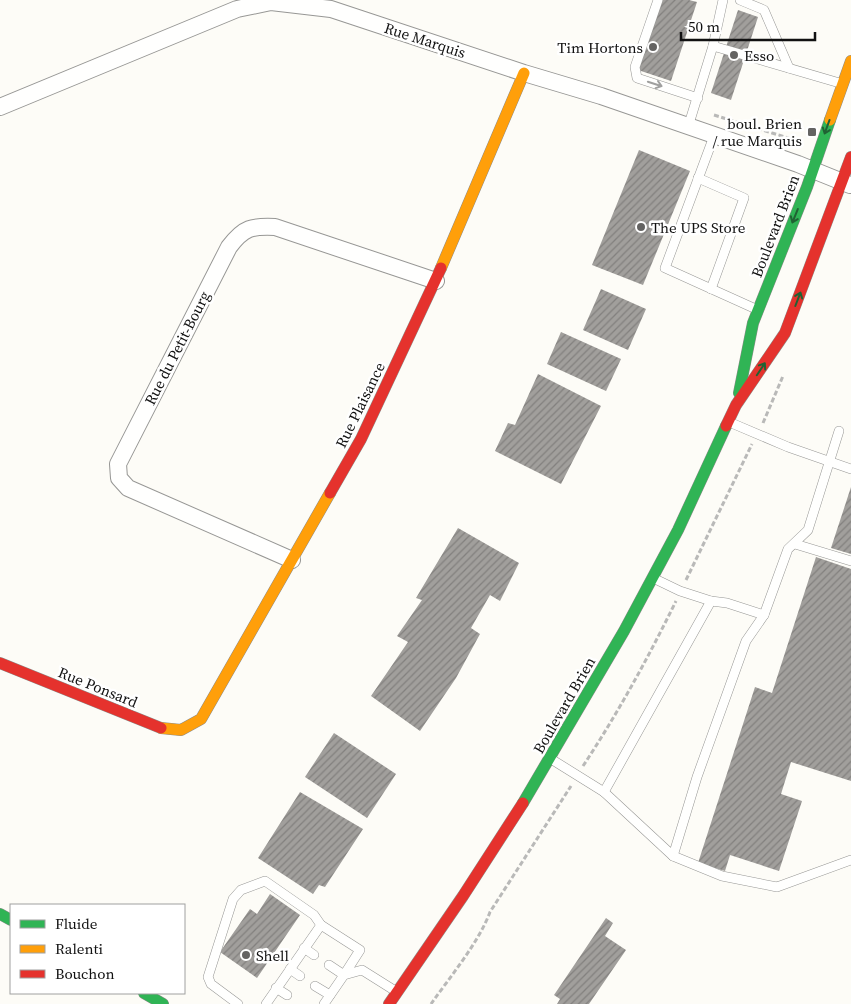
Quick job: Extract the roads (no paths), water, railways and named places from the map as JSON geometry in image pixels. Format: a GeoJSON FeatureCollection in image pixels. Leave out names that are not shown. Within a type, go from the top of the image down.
{"type":"FeatureCollection","features":[{"type":"Feature","properties":{"kind":"main road","name":"Boulevard Brien"},"geometry":{"type":"LineString","coordinates":[[736,404],[753,323],[812,170],[851,61]]}},
{"type":"Feature","properties":{"kind":"main road","name":"Rue Plaisance"},"geometry":{"type":"LineString","coordinates":[[186,730],[201,719],[361,439],[436,281],[524,73]]}},
{"type":"Feature","properties":{"kind":"main road","name":"Boulevard Brien"},"geometry":{"type":"LineString","coordinates":[[389,1004],[463,896],[550,758],[653,578],[697,491],[736,404],[785,333],[847,184],[851,157]]}},
{"type":"Feature","properties":{"kind":"main road","name":"Rue Ponsard"},"geometry":{"type":"LineString","coordinates":[[0,663],[159,728],[174,731],[186,730]]}},
{"type":"Feature","properties":{"kind":"main road"},"geometry":{"type":"LineString","coordinates":[[146,994],[164,1004]]}},
{"type":"Feature","properties":{"kind":"street","name":"Rue Marquis"},"geometry":{"type":"LineString","coordinates":[[0,107],[237,9],[271,2],[332,5],[524,73],[601,96],[847,184]]}},
{"type":"Feature","properties":{"kind":"street","name":"Rue du Petit-Bourg"},"geometry":{"type":"LineString","coordinates":[[292,560],[128,488],[118,478],[118,464],[229,246],[238,235],[246,230],[256,226],[275,227],[436,281]]}},
{"type":"Feature","properties":{"kind":"lane"},"geometry":{"type":"LineString","coordinates":[[658,0],[635,67],[637,78],[698,98]]}},
{"type":"Feature","properties":{"kind":"lane"},"geometry":{"type":"LineString","coordinates":[[688,127],[713,46],[723,0]]}},
{"type":"Feature","properties":{"kind":"lane"},"geometry":{"type":"LineString","coordinates":[[740,0],[764,10],[789,68]]}},
{"type":"Feature","properties":{"kind":"lane"},"geometry":{"type":"LineString","coordinates":[[713,46],[843,84]]}},
{"type":"Feature","properties":{"kind":"lane"},"geometry":{"type":"LineString","coordinates":[[714,136],[666,268],[758,310]]}},
{"type":"Feature","properties":{"kind":"lane"},"geometry":{"type":"LineString","coordinates":[[698,178],[744,198],[711,289]]}},
{"type":"Feature","properties":{"kind":"lane"},"geometry":{"type":"LineString","coordinates":[[728,422],[788,447],[851,469]]}},
{"type":"Feature","properties":{"kind":"lane"},"geometry":{"type":"LineString","coordinates":[[673,856],[697,777],[746,641],[764,615],[788,549],[808,530],[839,431]]}},
{"type":"Feature","properties":{"kind":"lane"},"geometry":{"type":"LineString","coordinates":[[795,544],[851,561]]}},
{"type":"Feature","properties":{"kind":"lane"},"geometry":{"type":"LineString","coordinates":[[653,578],[680,591],[764,615]]}},
{"type":"Feature","properties":{"kind":"lane"},"geometry":{"type":"LineString","coordinates":[[604,792],[711,601]]}},
{"type":"Feature","properties":{"kind":"lane"},"geometry":{"type":"LineString","coordinates":[[550,758],[604,792],[673,856],[722,876],[777,887],[851,860]]}},
{"type":"Feature","properties":{"kind":"lane"},"geometry":{"type":"LineString","coordinates":[[232,1003],[211,984],[208,977],[233,899],[241,890],[265,881],[314,915],[321,925],[360,950],[324,1004]]}},
{"type":"Feature","properties":{"kind":"lane"},"geometry":{"type":"LineString","coordinates":[[266,1004],[321,925]]}},
{"type":"Feature","properties":{"kind":"lane"},"geometry":{"type":"LineString","coordinates":[[304,948],[314,955]]}},
{"type":"Feature","properties":{"kind":"lane"},"geometry":{"type":"LineString","coordinates":[[329,965],[344,975],[362,970],[397,992]]}},
{"type":"Feature","properties":{"kind":"lane"},"geometry":{"type":"LineString","coordinates":[[290,969],[300,976]]}},
{"type":"Feature","properties":{"kind":"lane"},"geometry":{"type":"LineString","coordinates":[[315,986],[330,995]]}},
{"type":"Feature","properties":{"kind":"lane"},"geometry":{"type":"LineString","coordinates":[[276,988],[287,995]]}},
{"type":"Feature","properties":{"kind":"place","name":"Tim Hortons"},"geometry":{"type":"Point","coordinates":[653,47]}},
{"type":"Feature","properties":{"kind":"place","name":"Esso"},"geometry":{"type":"Point","coordinates":[734,55]}},
{"type":"Feature","properties":{"kind":"place","name":"boul. Brien / rue Marquis"},"geometry":{"type":"Point","coordinates":[812,132]}},
{"type":"Feature","properties":{"kind":"place","name":"The UPS Store"},"geometry":{"type":"Point","coordinates":[641,227]}},
{"type":"Feature","properties":{"kind":"place","name":"Shell"},"geometry":{"type":"Point","coordinates":[246,955]}}]}
